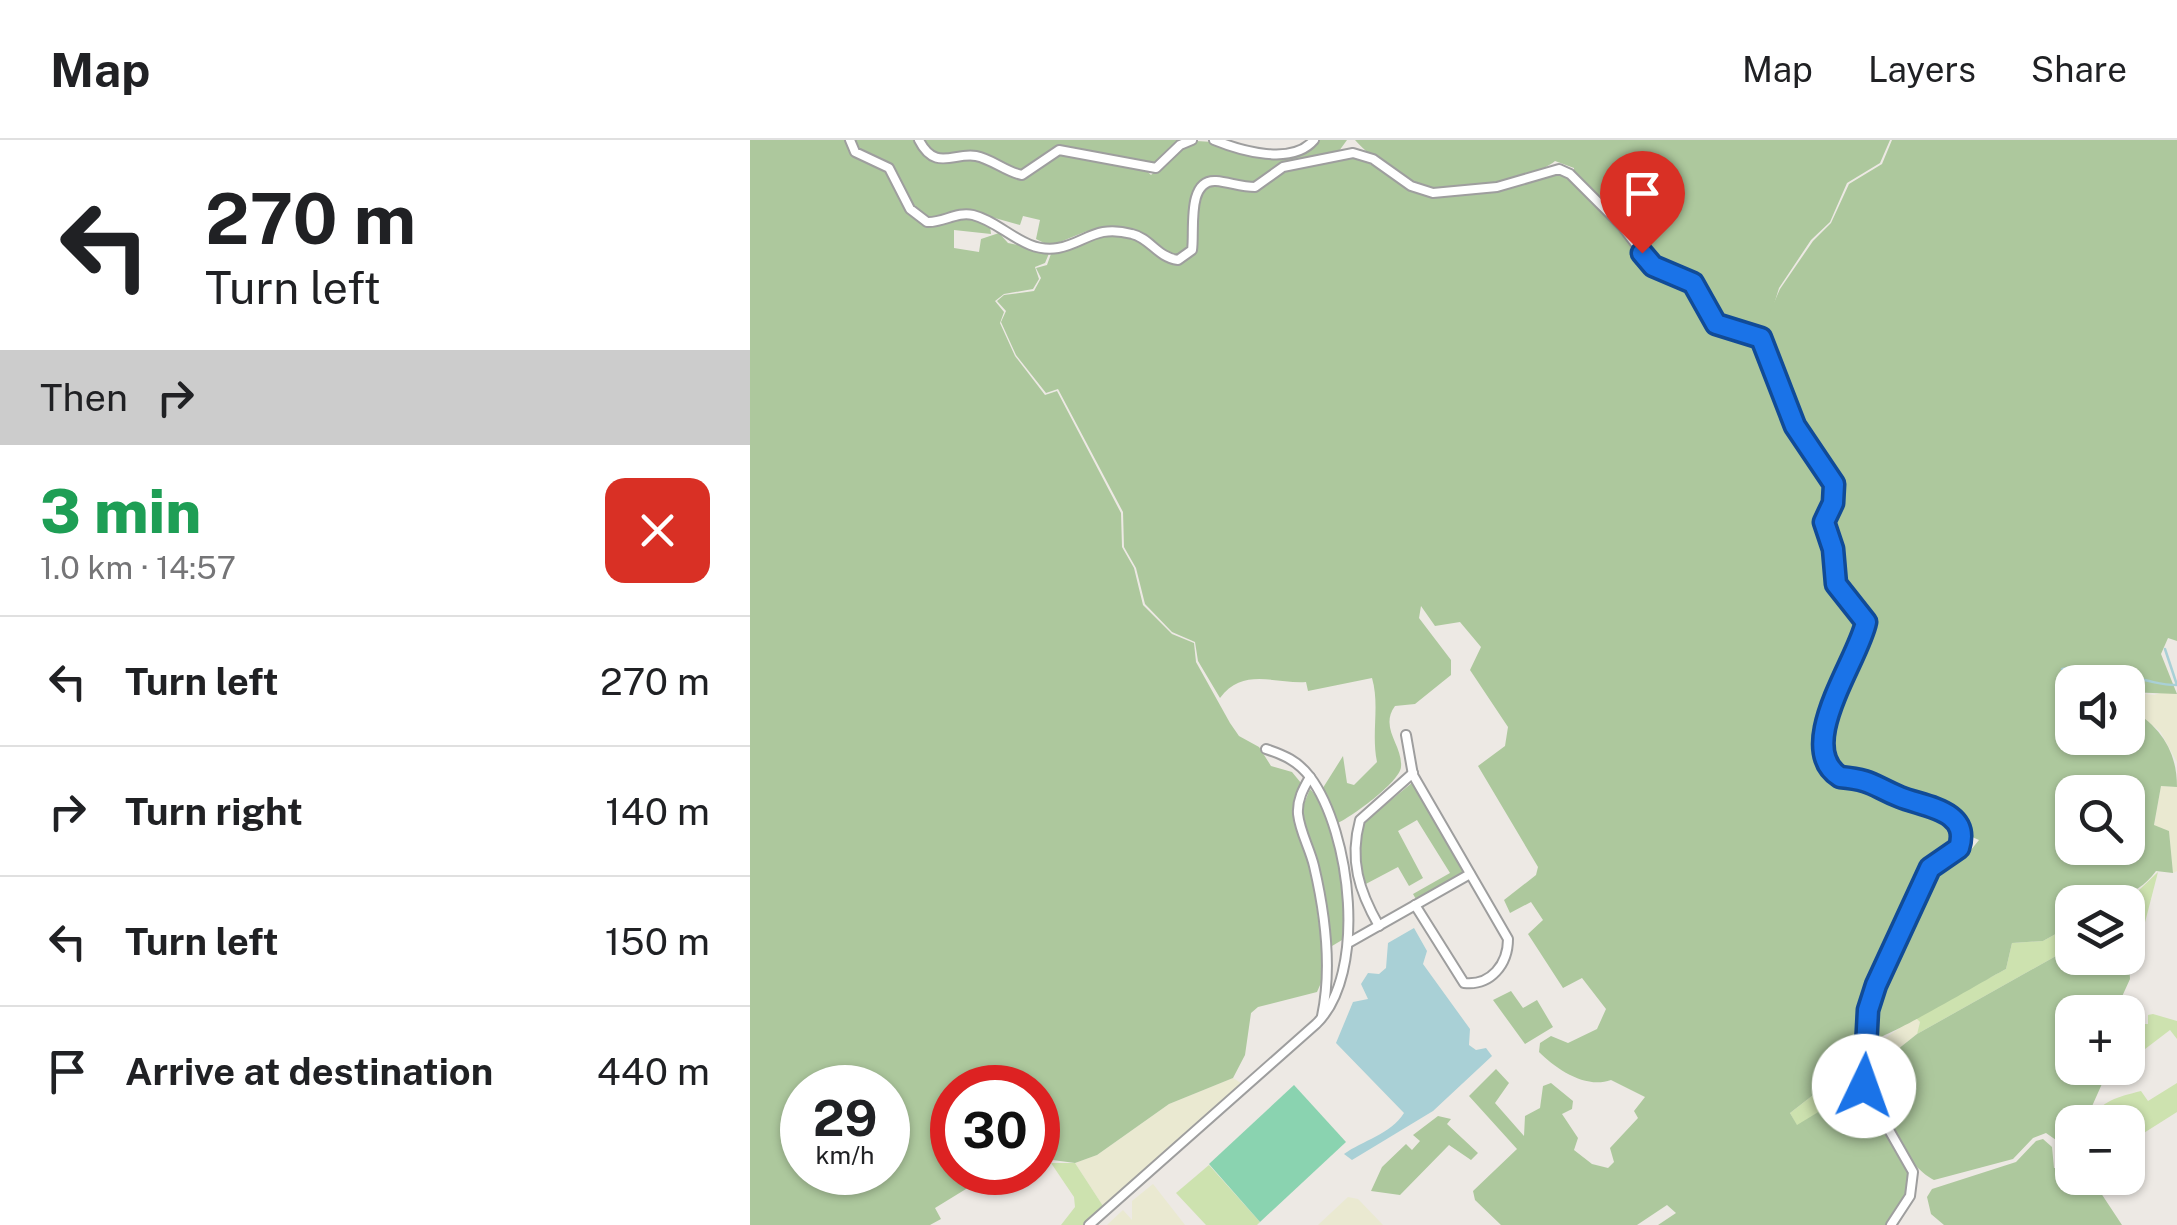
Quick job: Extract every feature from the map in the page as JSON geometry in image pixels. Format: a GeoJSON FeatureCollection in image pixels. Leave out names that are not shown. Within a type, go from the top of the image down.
{"type":"FeatureCollection","features":[{"type":"Feature","properties":{"kind":"street"},"geometry":{"type":"LineString","coordinates":[[850,140],[854,152],[889,168],[910,209],[927,222],[969,214],[1020,242],[1046,248],[1058,248],[1088,234],[1127,232],[1140,237],[1161,256],[1178,260],[1192,250],[1194,202],[1208,182],[1256,187],[1283,167],[1353,153],[1374,159],[1411,186],[1434,193],[1497,187],[1546,170],[1566,171],[1630,235],[1653,266],[1693,283],[1716,324],[1756,336],[1766,347],[1795,426],[1834,484],[1833,503],[1824,522],[1833,549],[1836,584],[1866,622],[1824,725],[1831,769],[1840,777],[1868,779],[1896,796],[1944,811],[1955,820],[1962,842],[1952,855],[1930,868],[1868,1010],[1864,1086],[1913,1172],[1910,1196],[1891,1225]]}},
{"type":"Feature","properties":{"kind":"street"},"geometry":{"type":"LineString","coordinates":[[919,140],[932,155],[945,160],[973,155],[1022,175],[1060,150],[1130,160],[1151,169],[1192,140]]}},
{"type":"Feature","properties":{"kind":"street"},"geometry":{"type":"LineString","coordinates":[[1214,140],[1250,154],[1299,151],[1314,140]]}},
{"type":"Feature","properties":{"kind":"street"},"geometry":{"type":"LineString","coordinates":[[1350,142],[1353,153]]}},
{"type":"Feature","properties":{"kind":"street"},"geometry":{"type":"LineString","coordinates":[[1406,736],[1413,773],[1508,939],[1500,968],[1472,984],[1460,979],[1415,906]]}},
{"type":"Feature","properties":{"kind":"street"},"geometry":{"type":"LineString","coordinates":[[1089,1225],[1322,1018],[1338,995],[1350,942],[1334,832],[1310,777],[1288,757],[1266,749]]}},
{"type":"Feature","properties":{"kind":"street"},"geometry":{"type":"LineString","coordinates":[[1378,926],[1356,876],[1357,830],[1360,820],[1413,773]]}},
{"type":"Feature","properties":{"kind":"street"},"geometry":{"type":"LineString","coordinates":[[1310,777],[1300,797],[1298,814],[1315,869],[1325,942],[1322,1018]]}},
{"type":"Feature","properties":{"kind":"street"},"geometry":{"type":"LineString","coordinates":[[1350,942],[1470,874]]}},
{"type":"Feature","properties":{"kind":"green space"},"geometry":{"type":"Polygon","coordinates":[[[750,140],[847,140],[856,157],[887,171],[919,221],[970,217],[990,226],[991,234],[954,230],[954,248],[979,252],[981,239],[999,233],[1008,243],[1050,251],[1045,263],[1035,267],[1039,279],[1033,289],[1004,294],[995,301],[1004,312],[1000,323],[1015,356],[1045,395],[1057,391],[1121,513],[1122,547],[1134,568],[1143,605],[1172,634],[1194,643],[1196,662],[1239,736],[1259,747],[1271,766],[1292,772],[1301,783],[1294,813],[1311,868],[1321,939],[1324,976],[1317,992],[1258,1007],[1251,1013],[1245,1055],[1233,1078],[1169,1104],[1097,1155],[1075,1163],[1060,1161],[1060,1065],[930,1065],[930,1195],[956,1195],[935,1208],[941,1219],[930,1225],[750,1225],[750,140]]]}},
{"type":"Feature","properties":{"kind":"green space"},"geometry":{"type":"Polygon","coordinates":[[[853,140],[916,140],[928,156],[936,159],[982,160],[1020,179],[1059,153],[1146,170],[1151,175],[1179,147],[1196,141],[1213,142],[1250,155],[1298,153],[1317,140],[1347,140],[1339,151],[1283,164],[1254,184],[1205,180],[1199,187],[1188,250],[1171,257],[1128,229],[1087,231],[1050,246],[1036,239],[1040,220],[1023,216],[1020,225],[977,213],[927,220],[916,214],[894,171],[858,150],[853,140]]]}},
{"type":"Feature","properties":{"kind":"green space"},"geometry":{"type":"Polygon","coordinates":[[[922,140],[1185,140],[1157,164],[1058,147],[1017,172],[979,156],[944,156],[922,140]]]}},
{"type":"Feature","properties":{"kind":"green space"},"geometry":{"type":"Polygon","coordinates":[[[1355,140],[1890,140],[1880,163],[1847,183],[1830,222],[1811,240],[1779,288],[1764,337],[1716,321],[1699,287],[1656,266],[1574,175],[1574,168],[1555,161],[1489,186],[1431,191],[1402,179],[1355,140]]]}},
{"type":"Feature","properties":{"kind":"green space"},"geometry":{"type":"Polygon","coordinates":[[[1892,140],[2177,140],[2177,641],[2168,638],[2161,654],[2177,694],[2145,693],[2145,665],[2055,665],[2055,755],[2145,755],[2145,719],[2170,750],[2177,787],[2161,786],[2154,825],[2169,831],[2173,873],[2156,871],[2143,885],[2055,885],[2055,934],[2043,941],[2012,943],[2006,969],[1914,1021],[1870,1040],[1870,1012],[1932,869],[1966,856],[1979,840],[1965,834],[1948,811],[1902,795],[1867,777],[1844,772],[1833,763],[1828,718],[1869,617],[1840,586],[1837,551],[1826,521],[1838,497],[1837,482],[1799,426],[1765,339],[1769,314],[1780,289],[1813,241],[1831,223],[1849,184],[1882,164],[1892,140]]]}},
{"type":"Feature","properties":{"kind":"green space"},"geometry":{"type":"Polygon","coordinates":[[[1360,158],[1423,195],[1494,190],[1557,171],[1570,176],[1620,228],[1644,261],[1693,289],[1709,320],[1757,340],[1793,427],[1832,484],[1820,529],[1832,559],[1833,583],[1863,622],[1823,713],[1821,741],[1826,767],[1836,777],[1865,781],[1936,811],[1958,832],[1953,848],[1929,866],[1873,982],[1864,1010],[1862,1057],[1790,1113],[1797,1125],[1861,1086],[1911,1175],[1903,1206],[1889,1225],[1658,1225],[1676,1213],[1667,1205],[1637,1225],[1501,1225],[1475,1200],[1473,1191],[1517,1149],[1469,1096],[1496,1069],[1509,1083],[1495,1103],[1524,1136],[1525,1116],[1540,1108],[1543,1086],[1551,1083],[1573,1101],[1572,1109],[1562,1114],[1578,1138],[1574,1150],[1592,1164],[1608,1168],[1614,1162],[1610,1148],[1638,1118],[1634,1111],[1645,1097],[1611,1080],[1592,1082],[1572,1076],[1539,1052],[1540,1043],[1551,1036],[1568,1043],[1597,1029],[1606,1009],[1582,978],[1563,988],[1528,934],[1543,920],[1531,902],[1510,913],[1504,900],[1536,875],[1538,867],[1478,766],[1505,746],[1508,727],[1470,670],[1481,647],[1460,622],[1435,626],[1421,606],[1419,618],[1451,660],[1451,675],[1415,704],[1395,706],[1389,722],[1401,759],[1398,774],[1373,799],[1336,824],[1321,791],[1343,756],[1347,783],[1354,785],[1377,762],[1372,678],[1308,691],[1306,682],[1249,680],[1229,688],[1220,698],[1198,661],[1195,642],[1172,632],[1145,604],[1136,568],[1124,547],[1123,512],[1058,389],[1046,393],[1016,355],[1001,322],[1006,311],[997,301],[1004,295],[1034,291],[1041,278],[1036,268],[1047,265],[1052,251],[1094,236],[1116,233],[1137,239],[1165,259],[1186,261],[1196,244],[1200,202],[1211,183],[1250,189],[1295,166],[1360,158]]]}},
{"type":"Feature","properties":{"kind":"green space"},"geometry":{"type":"Polygon","coordinates":[[[2167,691],[2177,694],[2177,762],[2160,731],[2145,720],[2145,694],[2167,691]]]}},
{"type":"Feature","properties":{"kind":"green space"},"geometry":{"type":"Polygon","coordinates":[[[1413,782],[1464,867],[1461,875],[1417,901],[1413,894],[1450,873],[1417,820],[1398,831],[1423,878],[1409,886],[1398,867],[1362,886],[1358,845],[1362,824],[1413,782]]]}},
{"type":"Feature","properties":{"kind":"green space"},"geometry":{"type":"Polygon","coordinates":[[[2161,786],[2177,787],[2177,871],[2173,873],[2169,831],[2154,826],[2161,786]]]}},
{"type":"Feature","properties":{"kind":"green space"},"geometry":{"type":"Polygon","coordinates":[[[1310,789],[1333,837],[1345,901],[1347,937],[1327,949],[1301,811],[1310,789]]]}},
{"type":"Feature","properties":{"kind":"green space"},"geometry":{"type":"Polygon","coordinates":[[[2158,872],[2145,922],[2145,885],[2158,872]]]}},
{"type":"Feature","properties":{"kind":"green space"},"geometry":{"type":"Polygon","coordinates":[[[2055,934],[2055,957],[1917,1034],[1920,1022],[1915,1017],[2006,969],[2012,943],[2043,941],[2055,934]]]}},
{"type":"Feature","properties":{"kind":"green space"},"geometry":{"type":"Polygon","coordinates":[[[2055,957],[2055,975],[2130,975],[2123,995],[2055,995],[2055,1085],[2101,1085],[2093,1105],[2055,1105],[2055,1139],[2046,1133],[2033,1138],[2013,1159],[1934,1180],[1912,1162],[1891,1134],[1875,1102],[1868,1073],[1917,1034],[2055,957]]]}},
{"type":"Feature","properties":{"kind":"green space"},"geometry":{"type":"Polygon","coordinates":[[[1511,991],[1523,1008],[1537,1000],[1553,1027],[1525,1044],[1493,1000],[1511,991]]]}},
{"type":"Feature","properties":{"kind":"green space"},"geometry":{"type":"Polygon","coordinates":[[[2148,1015],[2177,1021],[2177,1039],[2170,1030],[2145,1049],[2148,1015]]]}},
{"type":"Feature","properties":{"kind":"green space"},"geometry":{"type":"Polygon","coordinates":[[[1915,1017],[1920,1022],[1917,1034],[1868,1073],[1870,1040],[1883,1040],[1915,1017]]]}},
{"type":"Feature","properties":{"kind":"green space"},"geometry":{"type":"Polygon","coordinates":[[[1862,1057],[1861,1086],[1797,1126],[1790,1113],[1862,1057]]]}},
{"type":"Feature","properties":{"kind":"green space"},"geometry":{"type":"Polygon","coordinates":[[[1233,1078],[1241,1083],[1103,1206],[1075,1163],[1097,1155],[1169,1104],[1233,1078]]]}},
{"type":"Feature","properties":{"kind":"green space"},"geometry":{"type":"Polygon","coordinates":[[[2177,1083],[2177,1112],[2145,1132],[2145,1105],[2104,1105],[2141,1091],[2148,1101],[2177,1083]]]}},
{"type":"Feature","properties":{"kind":"green space"},"geometry":{"type":"Polygon","coordinates":[[[1294,1085],[1346,1142],[1260,1222],[1209,1164],[1294,1085]]]}},
{"type":"Feature","properties":{"kind":"green space"},"geometry":{"type":"Polygon","coordinates":[[[1438,1116],[1451,1119],[1447,1124],[1478,1153],[1471,1160],[1449,1145],[1400,1195],[1371,1191],[1382,1167],[1406,1144],[1412,1150],[1420,1141],[1413,1135],[1438,1116]]]}},
{"type":"Feature","properties":{"kind":"green space"},"geometry":{"type":"Polygon","coordinates":[[[2043,1139],[2052,1147],[2055,1195],[2102,1195],[2122,1225],[1944,1225],[1931,1214],[1927,1197],[1932,1189],[2016,1162],[2036,1141],[2043,1139]]]}},
{"type":"Feature","properties":{"kind":"green space"},"geometry":{"type":"Polygon","coordinates":[[[1060,1163],[1075,1163],[1103,1206],[1083,1225],[1061,1225],[1075,1207],[1074,1197],[1060,1176],[1060,1163]]]}},
{"type":"Feature","properties":{"kind":"green space"},"geometry":{"type":"Polygon","coordinates":[[[1209,1165],[1260,1222],[1257,1225],[1206,1225],[1176,1193],[1209,1165]]]}},
{"type":"Feature","properties":{"kind":"green space"},"geometry":{"type":"Polygon","coordinates":[[[1153,1184],[1185,1225],[1107,1225],[1123,1210],[1132,1220],[1132,1201],[1153,1184]]]}},
{"type":"Feature","properties":{"kind":"green space"},"geometry":{"type":"Polygon","coordinates":[[[1348,1197],[1358,1199],[1383,1225],[1318,1225],[1348,1197]]]}},
{"type":"Feature","properties":{"kind":"water"},"geometry":{"type":"Polygon","coordinates":[[[1414,928],[1427,951],[1423,964],[1470,1029],[1469,1045],[1476,1050],[1486,1048],[1492,1056],[1433,1111],[1352,1160],[1344,1154],[1384,1132],[1404,1113],[1336,1043],[1353,1002],[1368,999],[1361,984],[1368,973],[1379,974],[1386,968],[1388,943],[1414,928]]]}},
{"type":"Feature","properties":{"kind":"waterway"},"geometry":{"type":"LineString","coordinates":[[2145,680],[2177,685],[2165,649]]}},
{"type":"Feature","properties":{"kind":"route"},"geometry":{"type":"LineString","coordinates":[[1642,253],[1653,266],[1693,283],[1716,324],[1761,338],[1801,438],[1834,484],[1824,531],[1833,549],[1836,584],[1860,610],[1866,628],[1824,725],[1831,769],[1840,777],[1868,779],[1896,796],[1934,806],[1955,820],[1959,830],[1959,848],[1930,868],[1876,985],[1868,1010],[1864,1086]]}}]}
